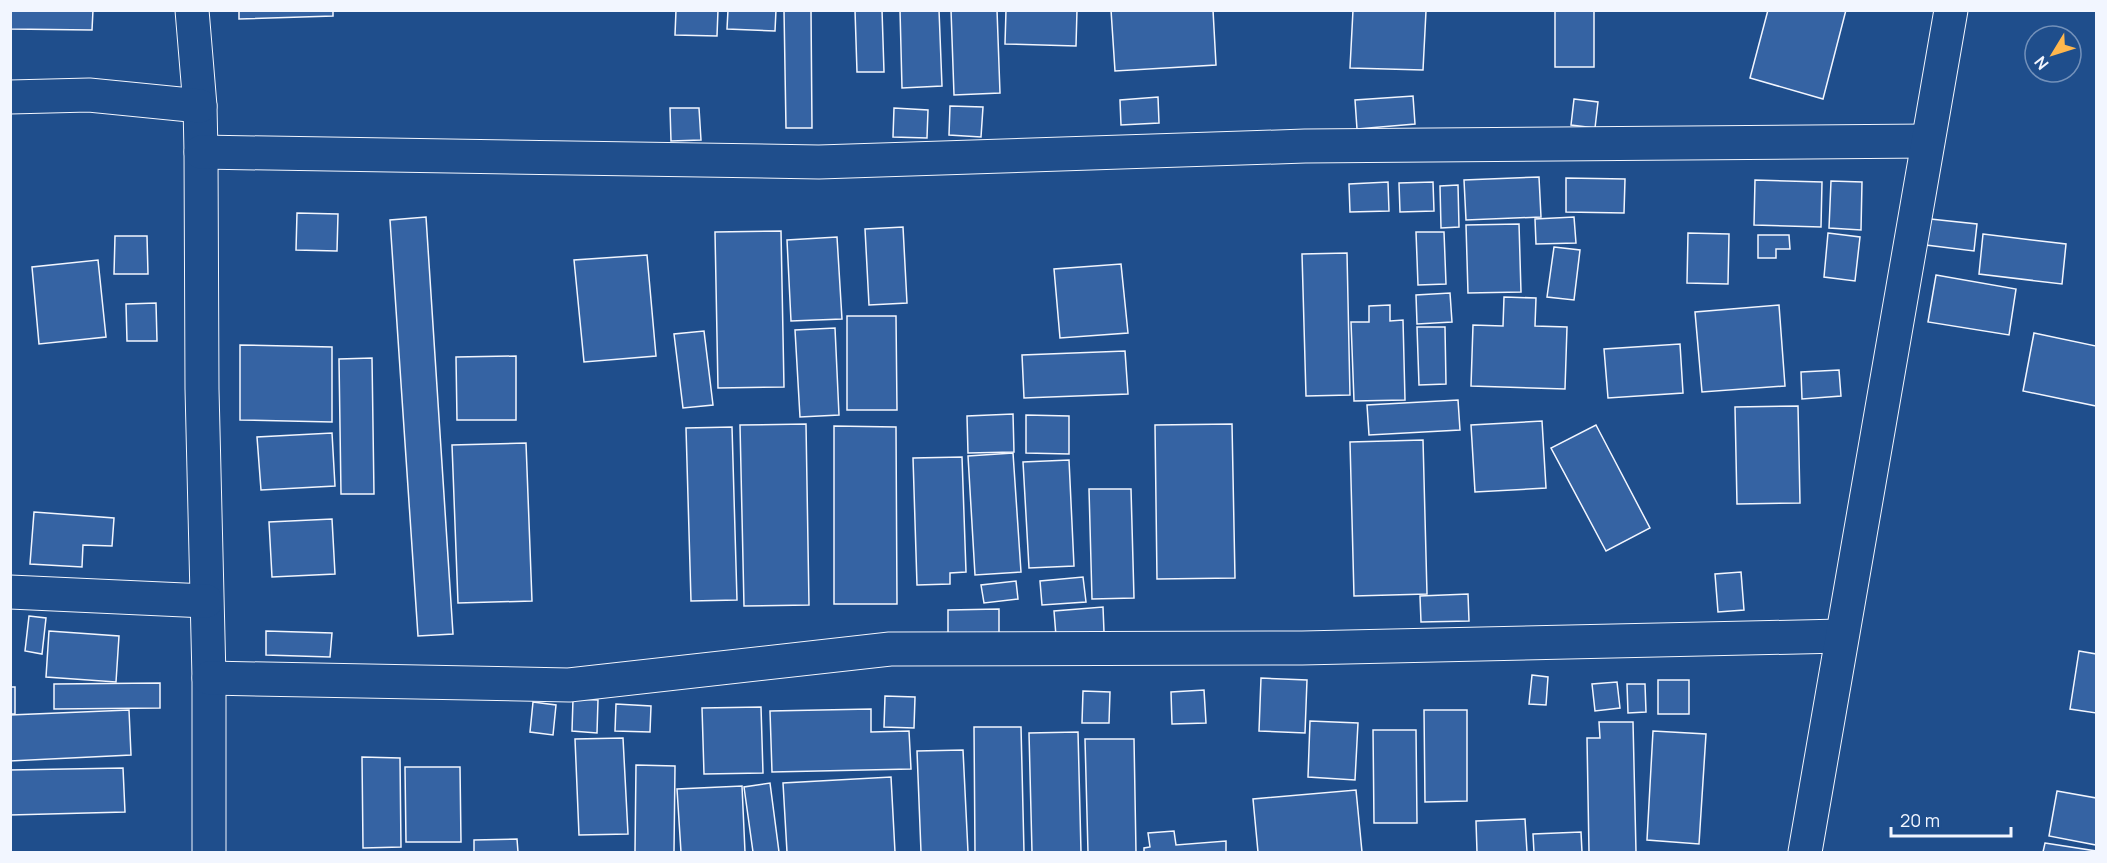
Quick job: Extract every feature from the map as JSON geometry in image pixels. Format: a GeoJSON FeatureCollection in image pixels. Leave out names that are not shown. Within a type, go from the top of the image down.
{"type":"FeatureCollection","features":[{"type":"Feature","properties":{"kind":"street"},"geometry":{"type":"LineString","coordinates":[[192,10],[200,106],[201,152],[202,389],[209,678],[209,852]]}},
{"type":"Feature","properties":{"kind":"street"},"geometry":{"type":"LineString","coordinates":[[1805,852],[1951,10]]}},
{"type":"Feature","properties":{"kind":"street"},"geometry":{"type":"LineString","coordinates":[[10,97],[89,95],[200,106]]}},
{"type":"Feature","properties":{"kind":"street"},"geometry":{"type":"LineString","coordinates":[[201,152],[819,162],[1305,146],[1927,141]]}},
{"type":"Feature","properties":{"kind":"street"},"geometry":{"type":"LineString","coordinates":[[10,592],[206,601]]}},
{"type":"Feature","properties":{"kind":"street"},"geometry":{"type":"LineString","coordinates":[[209,678],[569,685],[890,649],[1314,648],[1841,636]]}},
{"type":"Feature","properties":{"kind":"building"},"geometry":{"type":"Polygon","coordinates":[[[10,10],[93,10],[92,30],[10,29],[10,10]]]}},
{"type":"Feature","properties":{"kind":"building"},"geometry":{"type":"Polygon","coordinates":[[[239,10],[333,10],[333,16],[239,19],[239,10]]]}},
{"type":"Feature","properties":{"kind":"building"},"geometry":{"type":"Polygon","coordinates":[[[676,10],[718,10],[717,36],[675,35],[676,10]]]}},
{"type":"Feature","properties":{"kind":"building"},"geometry":{"type":"Polygon","coordinates":[[[728,10],[776,10],[775,31],[727,29],[728,10]]]}},
{"type":"Feature","properties":{"kind":"building"},"geometry":{"type":"Polygon","coordinates":[[[784,10],[811,10],[812,128],[786,128],[784,10]]]}},
{"type":"Feature","properties":{"kind":"building"},"geometry":{"type":"Polygon","coordinates":[[[855,10],[882,10],[884,72],[857,72],[855,10]]]}},
{"type":"Feature","properties":{"kind":"building"},"geometry":{"type":"Polygon","coordinates":[[[900,10],[939,10],[942,86],[902,88],[900,10]]]}},
{"type":"Feature","properties":{"kind":"building"},"geometry":{"type":"Polygon","coordinates":[[[951,10],[997,10],[1000,93],[954,95],[951,10]]]}},
{"type":"Feature","properties":{"kind":"building"},"geometry":{"type":"Polygon","coordinates":[[[1006,10],[1077,10],[1076,46],[1005,44],[1006,10]]]}},
{"type":"Feature","properties":{"kind":"building"},"geometry":{"type":"Polygon","coordinates":[[[1111,10],[1213,10],[1216,65],[1115,71],[1111,10]]]}},
{"type":"Feature","properties":{"kind":"building"},"geometry":{"type":"Polygon","coordinates":[[[1353,10],[1426,11],[1423,70],[1350,68],[1353,10]]]}},
{"type":"Feature","properties":{"kind":"building"},"geometry":{"type":"Polygon","coordinates":[[[1555,10],[1594,10],[1594,67],[1555,67],[1555,10]]]}},
{"type":"Feature","properties":{"kind":"building"},"geometry":{"type":"Polygon","coordinates":[[[1768,10],[1846,10],[1823,99],[1750,78],[1768,10]]]}},
{"type":"Feature","properties":{"kind":"building"},"geometry":{"type":"Polygon","coordinates":[[[1413,96],[1415,124],[1357,129],[1355,100],[1413,96]]]}},
{"type":"Feature","properties":{"kind":"building"},"geometry":{"type":"Polygon","coordinates":[[[1158,97],[1159,123],[1121,125],[1120,100],[1158,97]]]}},
{"type":"Feature","properties":{"kind":"building"},"geometry":{"type":"Polygon","coordinates":[[[1574,99],[1598,102],[1595,128],[1571,125],[1574,99]]]}},
{"type":"Feature","properties":{"kind":"building"},"geometry":{"type":"Polygon","coordinates":[[[950,106],[983,107],[981,137],[949,135],[950,106]]]}},
{"type":"Feature","properties":{"kind":"building"},"geometry":{"type":"Polygon","coordinates":[[[670,108],[699,108],[701,140],[671,141],[670,108]]]}},
{"type":"Feature","properties":{"kind":"building"},"geometry":{"type":"Polygon","coordinates":[[[894,108],[928,110],[927,138],[893,137],[894,108]]]}},
{"type":"Feature","properties":{"kind":"building"},"geometry":{"type":"Polygon","coordinates":[[[1539,177],[1541,217],[1466,220],[1464,180],[1539,177]]]}},
{"type":"Feature","properties":{"kind":"building"},"geometry":{"type":"Polygon","coordinates":[[[1566,178],[1625,179],[1624,213],[1566,212],[1566,178]]]}},
{"type":"Feature","properties":{"kind":"building"},"geometry":{"type":"Polygon","coordinates":[[[1755,180],[1822,182],[1821,227],[1754,225],[1755,180]]]}},
{"type":"Feature","properties":{"kind":"building"},"geometry":{"type":"Polygon","coordinates":[[[1831,181],[1862,182],[1861,230],[1829,228],[1831,181]]]}},
{"type":"Feature","properties":{"kind":"building"},"geometry":{"type":"Polygon","coordinates":[[[1388,182],[1389,211],[1350,212],[1349,184],[1388,182]]]}},
{"type":"Feature","properties":{"kind":"building"},"geometry":{"type":"Polygon","coordinates":[[[1433,182],[1434,211],[1400,212],[1399,183],[1433,182]]]}},
{"type":"Feature","properties":{"kind":"building"},"geometry":{"type":"Polygon","coordinates":[[[1458,185],[1459,227],[1441,228],[1440,186],[1458,185]]]}},
{"type":"Feature","properties":{"kind":"building"},"geometry":{"type":"Polygon","coordinates":[[[297,213],[338,214],[337,251],[296,250],[297,213]]]}},
{"type":"Feature","properties":{"kind":"building"},"geometry":{"type":"Polygon","coordinates":[[[426,217],[453,634],[418,636],[390,220],[426,217]]]}},
{"type":"Feature","properties":{"kind":"building"},"geometry":{"type":"Polygon","coordinates":[[[1574,217],[1576,243],[1536,244],[1535,219],[1574,217]]]}},
{"type":"Feature","properties":{"kind":"building"},"geometry":{"type":"Polygon","coordinates":[[[1921,218],[1977,224],[1974,251],[1918,244],[1921,218]]]}},
{"type":"Feature","properties":{"kind":"building"},"geometry":{"type":"Polygon","coordinates":[[[1519,224],[1521,292],[1468,293],[1466,225],[1519,224]]]}},
{"type":"Feature","properties":{"kind":"building"},"geometry":{"type":"Polygon","coordinates":[[[903,227],[907,303],[869,305],[865,229],[903,227]]]}},
{"type":"Feature","properties":{"kind":"building"},"geometry":{"type":"Polygon","coordinates":[[[781,231],[784,387],[718,388],[715,232],[781,231]]]}},
{"type":"Feature","properties":{"kind":"building"},"geometry":{"type":"Polygon","coordinates":[[[1416,232],[1444,232],[1446,284],[1418,285],[1416,232]]]}},
{"type":"Feature","properties":{"kind":"building"},"geometry":{"type":"Polygon","coordinates":[[[1688,233],[1729,234],[1728,284],[1687,283],[1688,233]]]}},
{"type":"Feature","properties":{"kind":"building"},"geometry":{"type":"Polygon","coordinates":[[[1828,233],[1860,237],[1855,281],[1824,277],[1828,233]]]}},
{"type":"Feature","properties":{"kind":"building"},"geometry":{"type":"Polygon","coordinates":[[[1983,234],[2066,244],[2062,284],[1979,274],[1983,234]]]}},
{"type":"Feature","properties":{"kind":"building"},"geometry":{"type":"Polygon","coordinates":[[[1758,235],[1789,235],[1790,249],[1776,249],[1776,258],[1758,258],[1758,235]]]}},
{"type":"Feature","properties":{"kind":"building"},"geometry":{"type":"Polygon","coordinates":[[[115,236],[147,236],[148,274],[114,274],[115,236]]]}},
{"type":"Feature","properties":{"kind":"building"},"geometry":{"type":"Polygon","coordinates":[[[837,237],[842,319],[791,321],[787,240],[837,237]]]}},
{"type":"Feature","properties":{"kind":"building"},"geometry":{"type":"Polygon","coordinates":[[[1554,247],[1580,250],[1574,300],[1547,297],[1554,247]]]}},
{"type":"Feature","properties":{"kind":"building"},"geometry":{"type":"Polygon","coordinates":[[[1347,253],[1350,395],[1306,396],[1302,254],[1347,253]]]}},
{"type":"Feature","properties":{"kind":"building"},"geometry":{"type":"Polygon","coordinates":[[[647,255],[656,356],[584,362],[574,260],[647,255]]]}},
{"type":"Feature","properties":{"kind":"building"},"geometry":{"type":"Polygon","coordinates":[[[98,260],[106,337],[39,344],[32,267],[98,260]]]}},
{"type":"Feature","properties":{"kind":"building"},"geometry":{"type":"Polygon","coordinates":[[[1121,264],[1128,333],[1060,338],[1054,269],[1121,264]]]}},
{"type":"Feature","properties":{"kind":"building"},"geometry":{"type":"Polygon","coordinates":[[[1936,275],[2016,289],[2009,335],[1928,322],[1936,275]]]}},
{"type":"Feature","properties":{"kind":"building"},"geometry":{"type":"Polygon","coordinates":[[[1450,293],[1452,322],[1417,324],[1416,295],[1450,293]]]}},
{"type":"Feature","properties":{"kind":"building"},"geometry":{"type":"Polygon","coordinates":[[[1504,297],[1536,298],[1535,326],[1567,327],[1565,389],[1471,386],[1473,325],[1503,326],[1504,297]]]}},
{"type":"Feature","properties":{"kind":"building"},"geometry":{"type":"Polygon","coordinates":[[[156,303],[157,341],[127,341],[126,304],[156,303]]]}},
{"type":"Feature","properties":{"kind":"building"},"geometry":{"type":"Polygon","coordinates":[[[1390,305],[1390,321],[1403,320],[1405,400],[1354,401],[1351,322],[1369,322],[1369,306],[1390,305]]]}},
{"type":"Feature","properties":{"kind":"building"},"geometry":{"type":"Polygon","coordinates":[[[1779,305],[1785,386],[1702,392],[1695,312],[1779,305]]]}},
{"type":"Feature","properties":{"kind":"building"},"geometry":{"type":"Polygon","coordinates":[[[847,316],[896,316],[897,410],[847,410],[847,316]]]}},
{"type":"Feature","properties":{"kind":"building"},"geometry":{"type":"Polygon","coordinates":[[[1417,327],[1445,327],[1446,384],[1419,385],[1417,327]]]}},
{"type":"Feature","properties":{"kind":"building"},"geometry":{"type":"Polygon","coordinates":[[[835,328],[839,415],[800,417],[795,330],[835,328]]]}},
{"type":"Feature","properties":{"kind":"building"},"geometry":{"type":"Polygon","coordinates":[[[704,331],[713,405],[683,408],[674,334],[704,331]]]}},
{"type":"Feature","properties":{"kind":"building"},"geometry":{"type":"Polygon","coordinates":[[[2034,333],[2096,346],[2096,406],[2023,391],[2034,333]]]}},
{"type":"Feature","properties":{"kind":"building"},"geometry":{"type":"Polygon","coordinates":[[[1680,344],[1683,393],[1608,398],[1604,349],[1680,344]]]}},
{"type":"Feature","properties":{"kind":"building"},"geometry":{"type":"Polygon","coordinates":[[[240,345],[332,347],[332,422],[240,420],[240,345]]]}},
{"type":"Feature","properties":{"kind":"building"},"geometry":{"type":"Polygon","coordinates":[[[1125,351],[1128,394],[1024,398],[1022,355],[1125,351]]]}},
{"type":"Feature","properties":{"kind":"building"},"geometry":{"type":"Polygon","coordinates":[[[516,356],[516,420],[457,420],[456,357],[516,356]]]}},
{"type":"Feature","properties":{"kind":"building"},"geometry":{"type":"Polygon","coordinates":[[[372,358],[374,494],[341,494],[339,359],[372,358]]]}},
{"type":"Feature","properties":{"kind":"building"},"geometry":{"type":"Polygon","coordinates":[[[1839,370],[1841,396],[1802,399],[1801,372],[1839,370]]]}},
{"type":"Feature","properties":{"kind":"building"},"geometry":{"type":"Polygon","coordinates":[[[1458,400],[1460,430],[1369,435],[1367,405],[1458,400]]]}},
{"type":"Feature","properties":{"kind":"building"},"geometry":{"type":"Polygon","coordinates":[[[1798,406],[1800,503],[1737,504],[1735,407],[1798,406]]]}},
{"type":"Feature","properties":{"kind":"building"},"geometry":{"type":"Polygon","coordinates":[[[1013,414],[1014,452],[968,453],[967,416],[1013,414]]]}},
{"type":"Feature","properties":{"kind":"building"},"geometry":{"type":"Polygon","coordinates":[[[1026,415],[1069,416],[1069,454],[1026,453],[1026,415]]]}},
{"type":"Feature","properties":{"kind":"building"},"geometry":{"type":"Polygon","coordinates":[[[1542,421],[1546,488],[1475,492],[1471,425],[1542,421]]]}},
{"type":"Feature","properties":{"kind":"building"},"geometry":{"type":"Polygon","coordinates":[[[806,424],[809,605],[744,606],[740,425],[806,424]]]}},
{"type":"Feature","properties":{"kind":"building"},"geometry":{"type":"Polygon","coordinates":[[[1232,424],[1235,578],[1157,579],[1155,425],[1232,424]]]}},
{"type":"Feature","properties":{"kind":"building"},"geometry":{"type":"Polygon","coordinates":[[[1596,425],[1650,528],[1606,551],[1551,448],[1596,425]]]}},
{"type":"Feature","properties":{"kind":"building"},"geometry":{"type":"Polygon","coordinates":[[[834,426],[896,427],[897,604],[834,604],[834,426]]]}},
{"type":"Feature","properties":{"kind":"building"},"geometry":{"type":"Polygon","coordinates":[[[732,427],[737,600],[691,601],[686,428],[732,427]]]}},
{"type":"Feature","properties":{"kind":"building"},"geometry":{"type":"Polygon","coordinates":[[[332,433],[335,486],[261,490],[257,437],[332,433]]]}},
{"type":"Feature","properties":{"kind":"building"},"geometry":{"type":"Polygon","coordinates":[[[1423,440],[1427,594],[1354,596],[1350,442],[1423,440]]]}},
{"type":"Feature","properties":{"kind":"building"},"geometry":{"type":"Polygon","coordinates":[[[526,443],[532,601],[458,603],[452,445],[526,443]]]}},
{"type":"Feature","properties":{"kind":"building"},"geometry":{"type":"Polygon","coordinates":[[[1013,453],[1021,572],[975,575],[968,456],[1013,453]]]}},
{"type":"Feature","properties":{"kind":"building"},"geometry":{"type":"Polygon","coordinates":[[[962,457],[966,572],[950,573],[950,584],[917,585],[913,458],[962,457]]]}},
{"type":"Feature","properties":{"kind":"building"},"geometry":{"type":"Polygon","coordinates":[[[1069,460],[1074,566],[1029,568],[1023,462],[1069,460]]]}},
{"type":"Feature","properties":{"kind":"building"},"geometry":{"type":"Polygon","coordinates":[[[1089,489],[1131,489],[1134,598],[1092,599],[1089,489]]]}},
{"type":"Feature","properties":{"kind":"building"},"geometry":{"type":"Polygon","coordinates":[[[34,512],[114,518],[112,546],[83,545],[82,567],[30,564],[34,512]]]}},
{"type":"Feature","properties":{"kind":"building"},"geometry":{"type":"Polygon","coordinates":[[[332,519],[335,574],[272,577],[269,522],[332,519]]]}},
{"type":"Feature","properties":{"kind":"building"},"geometry":{"type":"Polygon","coordinates":[[[1741,572],[1744,610],[1718,612],[1715,574],[1741,572]]]}},
{"type":"Feature","properties":{"kind":"building"},"geometry":{"type":"Polygon","coordinates":[[[1083,577],[1086,602],[1042,605],[1040,581],[1083,577]]]}},
{"type":"Feature","properties":{"kind":"building"},"geometry":{"type":"Polygon","coordinates":[[[1016,581],[1018,599],[984,603],[981,585],[1016,581]]]}},
{"type":"Feature","properties":{"kind":"building"},"geometry":{"type":"Polygon","coordinates":[[[1468,594],[1469,621],[1421,622],[1420,596],[1468,594]]]}},
{"type":"Feature","properties":{"kind":"building"},"geometry":{"type":"Polygon","coordinates":[[[1103,607],[1104,632],[1056,636],[1054,611],[1103,607]]]}},
{"type":"Feature","properties":{"kind":"building"},"geometry":{"type":"Polygon","coordinates":[[[999,609],[999,635],[948,635],[948,610],[999,609]]]}},
{"type":"Feature","properties":{"kind":"building"},"geometry":{"type":"Polygon","coordinates":[[[29,616],[46,618],[42,654],[25,651],[29,616]]]}},
{"type":"Feature","properties":{"kind":"building"},"geometry":{"type":"Polygon","coordinates":[[[49,631],[119,636],[116,682],[46,677],[49,631]]]}},
{"type":"Feature","properties":{"kind":"building"},"geometry":{"type":"Polygon","coordinates":[[[266,631],[332,633],[330,657],[266,655],[266,631]]]}},
{"type":"Feature","properties":{"kind":"building"},"geometry":{"type":"Polygon","coordinates":[[[2079,651],[2096,654],[2096,713],[2070,709],[2079,651]]]}},
{"type":"Feature","properties":{"kind":"building"},"geometry":{"type":"Polygon","coordinates":[[[1532,675],[1548,677],[1546,705],[1529,704],[1532,675]]]}},
{"type":"Feature","properties":{"kind":"building"},"geometry":{"type":"Polygon","coordinates":[[[1261,678],[1307,680],[1305,733],[1259,731],[1261,678]]]}},
{"type":"Feature","properties":{"kind":"building"},"geometry":{"type":"Polygon","coordinates":[[[1658,680],[1689,680],[1689,714],[1658,714],[1658,680]]]}},
{"type":"Feature","properties":{"kind":"building"},"geometry":{"type":"Polygon","coordinates":[[[1617,682],[1620,708],[1595,711],[1592,684],[1617,682]]]}},
{"type":"Feature","properties":{"kind":"building"},"geometry":{"type":"Polygon","coordinates":[[[160,683],[160,708],[54,709],[54,684],[160,683]]]}},
{"type":"Feature","properties":{"kind":"building"},"geometry":{"type":"Polygon","coordinates":[[[1627,684],[1645,684],[1646,712],[1628,713],[1627,684]]]}},
{"type":"Feature","properties":{"kind":"building"},"geometry":{"type":"Polygon","coordinates":[[[10,687],[15,687],[15,714],[10,714],[10,687]]]}},
{"type":"Feature","properties":{"kind":"building"},"geometry":{"type":"Polygon","coordinates":[[[1204,690],[1206,723],[1172,724],[1171,692],[1204,690]]]}},
{"type":"Feature","properties":{"kind":"building"},"geometry":{"type":"Polygon","coordinates":[[[1083,691],[1110,692],[1109,723],[1082,723],[1083,691]]]}},
{"type":"Feature","properties":{"kind":"building"},"geometry":{"type":"Polygon","coordinates":[[[885,696],[915,697],[914,728],[884,727],[885,696]]]}},
{"type":"Feature","properties":{"kind":"building"},"geometry":{"type":"Polygon","coordinates":[[[573,699],[598,700],[597,733],[572,731],[573,699]]]}},
{"type":"Feature","properties":{"kind":"building"},"geometry":{"type":"Polygon","coordinates":[[[533,702],[556,705],[553,735],[530,732],[533,702]]]}},
{"type":"Feature","properties":{"kind":"building"},"geometry":{"type":"Polygon","coordinates":[[[616,704],[651,706],[650,732],[615,731],[616,704]]]}},
{"type":"Feature","properties":{"kind":"building"},"geometry":{"type":"Polygon","coordinates":[[[761,707],[763,773],[704,774],[702,708],[761,707]]]}},
{"type":"Feature","properties":{"kind":"building"},"geometry":{"type":"Polygon","coordinates":[[[871,709],[871,732],[909,731],[911,769],[772,772],[770,711],[871,709]]]}},
{"type":"Feature","properties":{"kind":"building"},"geometry":{"type":"Polygon","coordinates":[[[129,710],[131,755],[10,761],[10,715],[129,710]]]}},
{"type":"Feature","properties":{"kind":"building"},"geometry":{"type":"Polygon","coordinates":[[[1424,710],[1467,710],[1467,801],[1425,802],[1424,710]]]}},
{"type":"Feature","properties":{"kind":"building"},"geometry":{"type":"Polygon","coordinates":[[[1310,721],[1358,723],[1355,780],[1308,777],[1310,721]]]}},
{"type":"Feature","properties":{"kind":"building"},"geometry":{"type":"Polygon","coordinates":[[[1599,722],[1633,722],[1636,852],[1589,852],[1587,738],[1600,738],[1599,722]]]}},
{"type":"Feature","properties":{"kind":"building"},"geometry":{"type":"Polygon","coordinates":[[[974,727],[1021,727],[1024,852],[975,852],[974,727]]]}},
{"type":"Feature","properties":{"kind":"building"},"geometry":{"type":"Polygon","coordinates":[[[1373,730],[1416,730],[1417,823],[1374,823],[1373,730]]]}},
{"type":"Feature","properties":{"kind":"building"},"geometry":{"type":"Polygon","coordinates":[[[1653,731],[1706,734],[1699,844],[1647,840],[1653,731]]]}},
{"type":"Feature","properties":{"kind":"building"},"geometry":{"type":"Polygon","coordinates":[[[1078,732],[1081,852],[1032,852],[1029,733],[1078,732]]]}},
{"type":"Feature","properties":{"kind":"building"},"geometry":{"type":"Polygon","coordinates":[[[623,738],[628,834],[579,835],[575,739],[623,738]]]}},
{"type":"Feature","properties":{"kind":"building"},"geometry":{"type":"Polygon","coordinates":[[[1085,739],[1134,739],[1136,852],[1088,852],[1085,739]]]}},
{"type":"Feature","properties":{"kind":"building"},"geometry":{"type":"Polygon","coordinates":[[[963,750],[968,852],[921,852],[917,751],[963,750]]]}},
{"type":"Feature","properties":{"kind":"building"},"geometry":{"type":"Polygon","coordinates":[[[362,757],[400,758],[401,847],[363,848],[362,757]]]}},
{"type":"Feature","properties":{"kind":"building"},"geometry":{"type":"Polygon","coordinates":[[[636,765],[675,766],[674,852],[635,852],[636,765]]]}},
{"type":"Feature","properties":{"kind":"building"},"geometry":{"type":"Polygon","coordinates":[[[405,767],[460,767],[461,842],[406,842],[405,767]]]}},
{"type":"Feature","properties":{"kind":"building"},"geometry":{"type":"Polygon","coordinates":[[[123,768],[125,812],[10,815],[10,770],[123,768]]]}},
{"type":"Feature","properties":{"kind":"building"},"geometry":{"type":"Polygon","coordinates":[[[891,777],[895,852],[787,852],[783,783],[891,777]]]}},
{"type":"Feature","properties":{"kind":"building"},"geometry":{"type":"Polygon","coordinates":[[[770,783],[779,852],[753,852],[744,787],[770,783]]]}},
{"type":"Feature","properties":{"kind":"building"},"geometry":{"type":"Polygon","coordinates":[[[742,786],[745,852],[681,852],[677,789],[742,786]]]}},
{"type":"Feature","properties":{"kind":"building"},"geometry":{"type":"Polygon","coordinates":[[[1356,790],[1362,852],[1258,852],[1253,799],[1356,790]]]}},
{"type":"Feature","properties":{"kind":"building"},"geometry":{"type":"Polygon","coordinates":[[[2057,791],[2096,798],[2096,845],[2049,836],[2057,791]]]}},
{"type":"Feature","properties":{"kind":"building"},"geometry":{"type":"Polygon","coordinates":[[[1525,819],[1527,852],[1477,852],[1476,821],[1525,819]]]}},
{"type":"Feature","properties":{"kind":"building"},"geometry":{"type":"Polygon","coordinates":[[[1174,831],[1176,845],[1226,841],[1226,852],[1144,852],[1144,848],[1150,847],[1148,833],[1174,831]]]}},
{"type":"Feature","properties":{"kind":"building"},"geometry":{"type":"Polygon","coordinates":[[[1581,832],[1582,852],[1534,852],[1533,834],[1581,832]]]}},
{"type":"Feature","properties":{"kind":"building"},"geometry":{"type":"Polygon","coordinates":[[[517,839],[518,852],[474,852],[474,840],[517,839]]]}},
{"type":"Feature","properties":{"kind":"building"},"geometry":{"type":"Polygon","coordinates":[[[2045,843],[2096,851],[2096,852],[2043,852],[2045,843]]]}}]}
